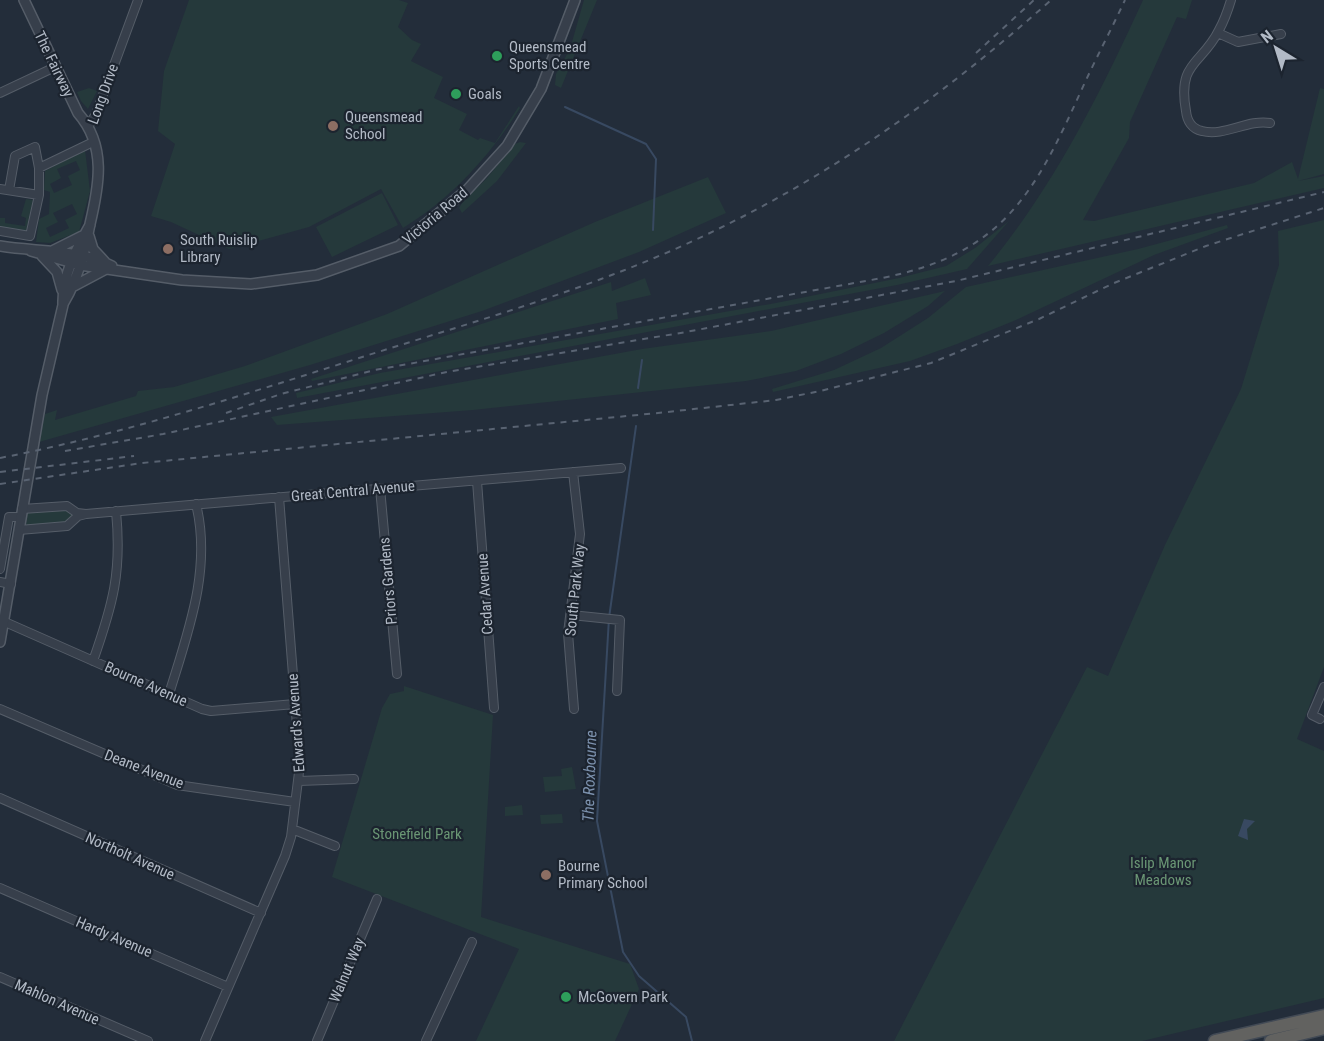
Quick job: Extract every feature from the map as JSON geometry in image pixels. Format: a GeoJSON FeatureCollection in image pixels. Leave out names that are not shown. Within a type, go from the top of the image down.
{"type":"FeatureCollection","features":[{"type":"Feature","properties":{"kind":"highway"},"geometry":{"type":"LineString","coordinates":[[1215,1041],[1324,1016]]}},
{"type":"Feature","properties":{"kind":"highway"},"geometry":{"type":"LineString","coordinates":[[1271,1041],[1324,1028]]}},
{"type":"Feature","properties":{"kind":"street","name":"The Fairway"},"geometry":{"type":"LineString","coordinates":[[24,0],[78,113],[89,125]]}},
{"type":"Feature","properties":{"kind":"street","name":"Long Drive"},"geometry":{"type":"LineString","coordinates":[[0,642],[42,395],[63,300],[88,230],[99,187],[98,159],[89,125],[96,114],[138,0]]}},
{"type":"Feature","properties":{"kind":"street","name":"Victoria Road"},"geometry":{"type":"LineString","coordinates":[[31,251],[42,256],[201,282],[271,283],[339,269],[399,246],[467,190],[507,146],[541,89],[575,0]]}},
{"type":"Feature","properties":{"kind":"street"},"geometry":{"type":"LineString","coordinates":[[1231,0],[1218,33],[1187,74],[1183,94],[1187,118],[1194,128],[1208,132],[1260,121],[1270,123]]}},
{"type":"Feature","properties":{"kind":"street"},"geometry":{"type":"LineString","coordinates":[[1218,33],[1238,42],[1281,34]]}},
{"type":"Feature","properties":{"kind":"street"},"geometry":{"type":"LineString","coordinates":[[0,93],[55,67]]}},
{"type":"Feature","properties":{"kind":"street"},"geometry":{"type":"LineString","coordinates":[[39,168],[93,142]]}},
{"type":"Feature","properties":{"kind":"street"},"geometry":{"type":"LineString","coordinates":[[0,231],[30,236],[39,195],[39,168],[35,147],[15,156],[9,190]]}},
{"type":"Feature","properties":{"kind":"street"},"geometry":{"type":"LineString","coordinates":[[0,189],[39,195]]}},
{"type":"Feature","properties":{"kind":"street"},"geometry":{"type":"LineString","coordinates":[[52,251],[88,230],[91,246],[110,266],[73,288]]}},
{"type":"Feature","properties":{"kind":"street","name":"Victoria Road"},"geometry":{"type":"LineString","coordinates":[[0,246],[31,251],[52,251],[77,260]]}},
{"type":"Feature","properties":{"kind":"street"},"geometry":{"type":"LineString","coordinates":[[42,256],[58,275],[63,300]]}},
{"type":"Feature","properties":{"kind":"street","name":"Long Drive"},"geometry":{"type":"LineString","coordinates":[[63,300],[73,288],[77,260]]}},
{"type":"Feature","properties":{"kind":"street","name":"Great Central Avenue"},"geometry":{"type":"LineString","coordinates":[[0,569],[9,517],[22,509],[67,506],[77,513],[116,512],[621,468]]}},
{"type":"Feature","properties":{"kind":"street","name":"South Park Way"},"geometry":{"type":"LineString","coordinates":[[573,472],[580,534],[568,633],[573,709]]}},
{"type":"Feature","properties":{"kind":"street","name":"Cedar Avenue"},"geometry":{"type":"LineString","coordinates":[[477,480],[494,708]]}},
{"type":"Feature","properties":{"kind":"street","name":"Priors Gardens"},"geometry":{"type":"LineString","coordinates":[[380,488],[397,674]]}},
{"type":"Feature","properties":{"kind":"street","name":"Edward's Avenue"},"geometry":{"type":"LineString","coordinates":[[205,1041],[285,856],[292,829],[299,781],[279,496]]}},
{"type":"Feature","properties":{"kind":"street"},"geometry":{"type":"LineString","coordinates":[[169,694],[197,602],[202,560],[196,504]]}},
{"type":"Feature","properties":{"kind":"street"},"geometry":{"type":"LineString","coordinates":[[93,661],[117,580],[119,553],[116,512]]}},
{"type":"Feature","properties":{"kind":"street","name":"Great Central Avenue"},"geometry":{"type":"LineString","coordinates":[[19,530],[67,526],[78,516],[86,514]]}},
{"type":"Feature","properties":{"kind":"street"},"geometry":{"type":"LineString","coordinates":[[0,582],[11,584]]}},
{"type":"Feature","properties":{"kind":"street"},"geometry":{"type":"LineString","coordinates":[[571,615],[620,620],[617,691]]}},
{"type":"Feature","properties":{"kind":"street","name":"Bourne Avenue"},"geometry":{"type":"LineString","coordinates":[[3,626],[211,711],[295,704]]}},
{"type":"Feature","properties":{"kind":"street"},"geometry":{"type":"LineString","coordinates":[[1320,719],[1312,715],[1324,687]]}},
{"type":"Feature","properties":{"kind":"street","name":"Deane Avenue"},"geometry":{"type":"LineString","coordinates":[[0,709],[177,785],[295,802]]}},
{"type":"Feature","properties":{"kind":"street"},"geometry":{"type":"LineString","coordinates":[[299,781],[354,779]]}},
{"type":"Feature","properties":{"kind":"street","name":"Northolt Avenue"},"geometry":{"type":"LineString","coordinates":[[0,798],[261,913]]}},
{"type":"Feature","properties":{"kind":"street"},"geometry":{"type":"LineString","coordinates":[[292,829],[335,846]]}},
{"type":"Feature","properties":{"kind":"street","name":"Hardy Avenue"},"geometry":{"type":"LineString","coordinates":[[0,888],[228,987]]}},
{"type":"Feature","properties":{"kind":"street","name":"Walnut Way"},"geometry":{"type":"LineString","coordinates":[[317,1041],[377,899]]}},
{"type":"Feature","properties":{"kind":"street"},"geometry":{"type":"LineString","coordinates":[[426,1041],[472,942]]}},
{"type":"Feature","properties":{"kind":"street","name":"Mahlon Avenue"},"geometry":{"type":"LineString","coordinates":[[0,977],[148,1041]]}},
{"type":"Feature","properties":{"kind":"green space","name":"Queensmead School"},"geometry":{"type":"Polygon","coordinates":[[[189,0],[399,0],[408,3],[398,27],[412,40],[421,44],[411,61],[443,77],[434,98],[467,114],[459,130],[478,140],[480,138],[495,143],[519,106],[520,108],[496,143],[469,175],[438,203],[403,228],[381,189],[309,227],[229,249],[171,222],[151,216],[175,144],[158,131],[164,71],[189,0]]]}},
{"type":"Feature","properties":{"kind":"green space"},"geometry":{"type":"Polygon","coordinates":[[[584,0],[597,0],[561,88],[555,85],[556,74],[570,49],[584,0]]]}},
{"type":"Feature","properties":{"kind":"green space"},"geometry":{"type":"Polygon","coordinates":[[[1143,0],[1192,0],[1186,19],[1177,17],[1130,122],[1129,138],[1083,220],[1094,221],[1254,183],[1292,162],[1298,179],[1320,88],[1324,89],[1324,174],[1298,181],[1324,176],[1324,188],[988,266],[1034,204],[1055,171],[1110,70],[1143,0]]]}},
{"type":"Feature","properties":{"kind":"green space"},"geometry":{"type":"Polygon","coordinates":[[[89,88],[97,91],[88,109],[77,92],[89,88]]]}},
{"type":"Feature","properties":{"kind":"green space"},"geometry":{"type":"Polygon","coordinates":[[[526,143],[497,181],[462,213],[459,208],[462,203],[487,178],[515,144],[526,143]]]}},
{"type":"Feature","properties":{"kind":"green space"},"geometry":{"type":"Polygon","coordinates":[[[85,150],[90,191],[79,232],[50,243],[36,242],[39,219],[49,214],[50,192],[44,190],[45,171],[85,150]],[[76,161],[57,169],[61,178],[50,184],[54,193],[72,185],[68,176],[80,170],[76,161]],[[72,204],[53,213],[58,222],[46,228],[50,237],[69,228],[65,220],[77,214],[72,204]]]}},
{"type":"Feature","properties":{"kind":"green space"},"geometry":{"type":"Polygon","coordinates":[[[708,177],[726,213],[639,252],[482,311],[310,365],[39,442],[45,414],[57,410],[55,420],[136,396],[138,391],[174,387],[245,366],[387,314],[595,222],[708,177]]]}},
{"type":"Feature","properties":{"kind":"green space"},"geometry":{"type":"Polygon","coordinates":[[[382,193],[398,225],[332,257],[316,227],[382,193]]]}},
{"type":"Feature","properties":{"kind":"green space"},"geometry":{"type":"Polygon","coordinates":[[[26,199],[33,200],[26,232],[0,227],[0,218],[5,218],[5,223],[25,226],[26,218],[21,216],[26,199]]]}},
{"type":"Feature","properties":{"kind":"green space","name":"Islip Manor Meadows"},"geometry":{"type":"Polygon","coordinates":[[[1324,220],[1324,667],[1297,739],[1324,751],[1324,998],[1142,1041],[894,1041],[1087,667],[1108,676],[1165,545],[1241,389],[1279,265],[1278,231],[1324,220]]]}},
{"type":"Feature","properties":{"kind":"green space"},"geometry":{"type":"Polygon","coordinates":[[[1009,221],[967,269],[897,285],[297,398],[296,393],[380,373],[776,303],[899,278],[946,266],[975,248],[1009,221]]]}},
{"type":"Feature","properties":{"kind":"green space"},"geometry":{"type":"Polygon","coordinates":[[[1227,225],[1228,228],[1154,255],[1016,320],[957,344],[910,361],[773,392],[772,389],[834,370],[881,348],[928,318],[966,287],[1138,249],[1227,225]]]}},
{"type":"Feature","properties":{"kind":"green space"},"geometry":{"type":"Polygon","coordinates":[[[645,278],[651,295],[616,303],[618,319],[312,381],[311,379],[611,282],[612,291],[645,278]]]}},
{"type":"Feature","properties":{"kind":"green space"},"geometry":{"type":"Polygon","coordinates":[[[945,291],[928,306],[884,333],[841,354],[796,371],[746,381],[473,410],[277,425],[271,417],[642,349],[771,331],[945,291]]]}},
{"type":"Feature","properties":{"kind":"green space"},"geometry":{"type":"Polygon","coordinates":[[[66,508],[74,515],[66,523],[26,526],[27,513],[66,508]]]}},
{"type":"Feature","properties":{"kind":"green space","name":"Stonefield Park"},"geometry":{"type":"Polygon","coordinates":[[[404,686],[493,715],[481,917],[630,964],[639,989],[615,1041],[476,1041],[519,949],[332,877],[382,708],[390,694],[404,691],[404,686]]]}},
{"type":"Feature","properties":{"kind":"green space"},"geometry":{"type":"Polygon","coordinates":[[[572,767],[576,789],[545,792],[543,777],[562,776],[561,769],[572,767]]]}},
{"type":"Feature","properties":{"kind":"green space"},"geometry":{"type":"Polygon","coordinates":[[[522,805],[523,815],[505,816],[505,807],[522,805]]]}},
{"type":"Feature","properties":{"kind":"green space"},"geometry":{"type":"Polygon","coordinates":[[[562,814],[563,823],[541,824],[540,815],[562,814]]]}},
{"type":"Feature","properties":{"kind":"water"},"geometry":{"type":"Polygon","coordinates":[[[1244,819],[1255,821],[1247,829],[1248,840],[1238,836],[1244,819]]]}},
{"type":"Feature","properties":{"kind":"waterway","name":"The Roxbourne"},"geometry":{"type":"LineString","coordinates":[[565,107],[646,144],[656,159],[653,230]]}},
{"type":"Feature","properties":{"kind":"waterway","name":"The Roxbourne"},"geometry":{"type":"LineString","coordinates":[[638,388],[642,360]]}},
{"type":"Feature","properties":{"kind":"waterway","name":"The Roxbourne"},"geometry":{"type":"LineString","coordinates":[[636,426],[609,618],[597,821],[623,952],[639,976],[686,1017],[692,1041]]}},
{"type":"Feature","properties":{"kind":"railway"},"geometry":{"type":"LineString","coordinates":[[976,53],[1034,0]]}},
{"type":"Feature","properties":{"kind":"railway"},"geometry":{"type":"LineString","coordinates":[[0,458],[91,438],[270,386],[540,301],[673,250],[761,207],[849,155],[933,97],[1051,0]]}},
{"type":"Feature","properties":{"kind":"railway"},"geometry":{"type":"LineString","coordinates":[[226,413],[281,394],[375,370],[882,278],[923,267],[957,253],[985,236],[1009,215],[1029,190],[1064,128],[1125,0]]}},
{"type":"Feature","properties":{"kind":"railway"},"geometry":{"type":"LineString","coordinates":[[65,451],[163,434],[447,372],[686,332],[956,281],[1324,192]]}},
{"type":"Feature","properties":{"kind":"railway"},"geometry":{"type":"LineString","coordinates":[[0,484],[142,463],[658,413],[776,400],[820,391],[931,363],[1039,319],[1114,283],[1206,246],[1324,208]]}},
{"type":"Feature","properties":{"kind":"railway"},"geometry":{"type":"LineString","coordinates":[[0,472],[134,456]]}},
{"type":"Feature","properties":{"kind":"place","name":"Queensmead Sports Centre"},"geometry":{"type":"Point","coordinates":[497,56]}},
{"type":"Feature","properties":{"kind":"place","name":"Goals"},"geometry":{"type":"Point","coordinates":[456,94]}},
{"type":"Feature","properties":{"kind":"place","name":"Queensmead School"},"geometry":{"type":"Point","coordinates":[333,126]}},
{"type":"Feature","properties":{"kind":"place","name":"South Ruislip Library"},"geometry":{"type":"Point","coordinates":[168,249]}},
{"type":"Feature","properties":{"kind":"place","name":"Bourne Primary School"},"geometry":{"type":"Point","coordinates":[546,875]}},
{"type":"Feature","properties":{"kind":"place","name":"McGovern Park"},"geometry":{"type":"Point","coordinates":[566,997]}}]}
